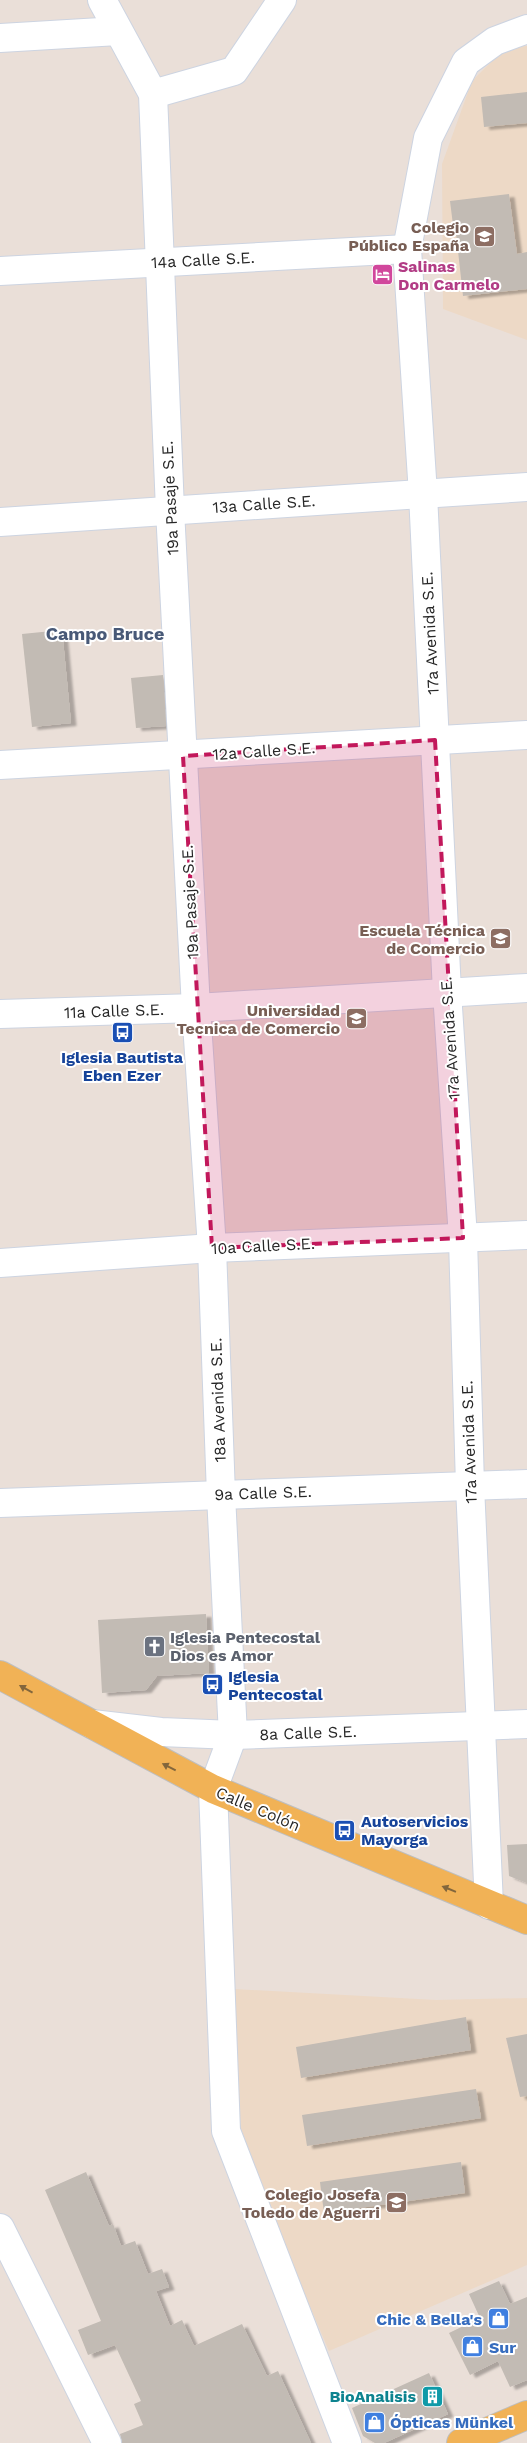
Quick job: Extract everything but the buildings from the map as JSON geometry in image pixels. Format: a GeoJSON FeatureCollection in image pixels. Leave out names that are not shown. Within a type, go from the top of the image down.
{"type":"FeatureCollection","features":[{"type":"Feature","properties":{"kind":"main road","name":"Calle Colón"},"geometry":{"type":"LineString","coordinates":[[0,1675],[212,1789],[527,1920]]}},
{"type":"Feature","properties":{"kind":"main road"},"geometry":{"type":"LineString","coordinates":[[465,2442],[527,2415]]}},
{"type":"Feature","properties":{"kind":"street","name":"19a Pasaje S.E."},"geometry":{"type":"LineString","coordinates":[[102,0],[153,94],[170,510],[196,1008]]}},
{"type":"Feature","properties":{"kind":"street"},"geometry":{"type":"LineString","coordinates":[[153,94],[234,71],[282,0]]}},
{"type":"Feature","properties":{"kind":"street","name":"17a Avenida S.E."},"geometry":{"type":"LineString","coordinates":[[489,1905],[470,1486],[462,1238],[447,992],[423,494],[407,249],[428,138],[466,62],[495,41],[527,29]]}},
{"type":"Feature","properties":{"kind":"street"},"geometry":{"type":"LineString","coordinates":[[0,38],[118,31]]}},
{"type":"Feature","properties":{"kind":"street","name":"14a Calle S.E."},"geometry":{"type":"LineString","coordinates":[[0,271],[407,249]]}},
{"type":"Feature","properties":{"kind":"street","name":"13a Calle S.E."},"geometry":{"type":"LineString","coordinates":[[0,522],[527,487]]}},
{"type":"Feature","properties":{"kind":"street","name":"12a Calle S.E."},"geometry":{"type":"LineString","coordinates":[[0,765],[527,735]]}},
{"type":"Feature","properties":{"kind":"street","name":"11a Calle S.E."},"geometry":{"type":"LineString","coordinates":[[0,1014],[196,1008],[527,988]]}},
{"type":"Feature","properties":{"kind":"street","name":"18a Avenida S.E."},"geometry":{"type":"LineString","coordinates":[[196,1008],[212,1248],[221,1495],[233,1735],[212,1789]]}},
{"type":"Feature","properties":{"kind":"street","name":"10a Calle S.E."},"geometry":{"type":"LineString","coordinates":[[0,1263],[212,1248],[527,1235]]}},
{"type":"Feature","properties":{"kind":"street","name":"9a Calle S.E."},"geometry":{"type":"LineString","coordinates":[[0,1503],[527,1484]]}},
{"type":"Feature","properties":{"kind":"street","name":"8a Calle S.E."},"geometry":{"type":"LineString","coordinates":[[89,1724],[161,1732],[233,1735],[527,1724]]}},
{"type":"Feature","properties":{"kind":"street"},"geometry":{"type":"LineString","coordinates":[[212,1789],[226,2131],[347,2443]]}},
{"type":"Feature","properties":{"kind":"street"},"geometry":{"type":"LineString","coordinates":[[0,2228],[107,2443]]}},
{"type":"Feature","properties":{"kind":"highlighted area"},"geometry":{"type":"Polygon","coordinates":[[[435,740],[463,1238],[212,1248],[183,756],[435,740]]]}},
{"type":"Feature","properties":{"kind":"shaded area","name":"Colegio Público España"},"geometry":{"type":"Polygon","coordinates":[[[527,46],[527,340],[443,309],[442,164],[472,81],[506,47],[527,46]]]}},
{"type":"Feature","properties":{"kind":"shaded area","name":"Colegio Josefa Toledo de Aguerri"},"geometry":{"type":"Polygon","coordinates":[[[234,1989],[436,2000],[527,1998],[527,2265],[329,2351],[239,2142],[234,1989]]]}},
{"type":"Feature","properties":{"kind":"place","name":"Colegio Público España"},"geometry":{"type":"Point","coordinates":[485,236]}},
{"type":"Feature","properties":{"kind":"place","name":"Salinas Don Carmelo"},"geometry":{"type":"Point","coordinates":[382,275]}},
{"type":"Feature","properties":{"kind":"place","name":"Escuela Técnica de Comercio"},"geometry":{"type":"Point","coordinates":[501,939]}},
{"type":"Feature","properties":{"kind":"place","name":"Universidad Tecnica de Comercio"},"geometry":{"type":"Point","coordinates":[356,1019]}},
{"type":"Feature","properties":{"kind":"place","name":"Iglesia Bautista Eben Ezer"},"geometry":{"type":"Point","coordinates":[122,1033]}},
{"type":"Feature","properties":{"kind":"place","name":"Iglesia Pentecostal Dios es Amor"},"geometry":{"type":"Point","coordinates":[154,1646]}},
{"type":"Feature","properties":{"kind":"place","name":"Iglesia Pentecostal"},"geometry":{"type":"Point","coordinates":[212,1685]}},
{"type":"Feature","properties":{"kind":"place","name":"Autoservicios Mayorga"},"geometry":{"type":"Point","coordinates":[345,1830]}},
{"type":"Feature","properties":{"kind":"place","name":"Colegio Josefa Toledo de Aguerri"},"geometry":{"type":"Point","coordinates":[396,2203]}},
{"type":"Feature","properties":{"kind":"place","name":"Chic & Bella's"},"geometry":{"type":"Point","coordinates":[498,2319]}},
{"type":"Feature","properties":{"kind":"place","name":"Sur"},"geometry":{"type":"Point","coordinates":[473,2347]}},
{"type":"Feature","properties":{"kind":"place","name":"BioAnalisis"},"geometry":{"type":"Point","coordinates":[432,2396]}},
{"type":"Feature","properties":{"kind":"place","name":"Ópticas Münkel"},"geometry":{"type":"Point","coordinates":[374,2422]}},
{"type":"Feature","properties":{"kind":"district","name":"Campo Bruce"},"geometry":{"type":"Point","coordinates":[105,633]}}]}
